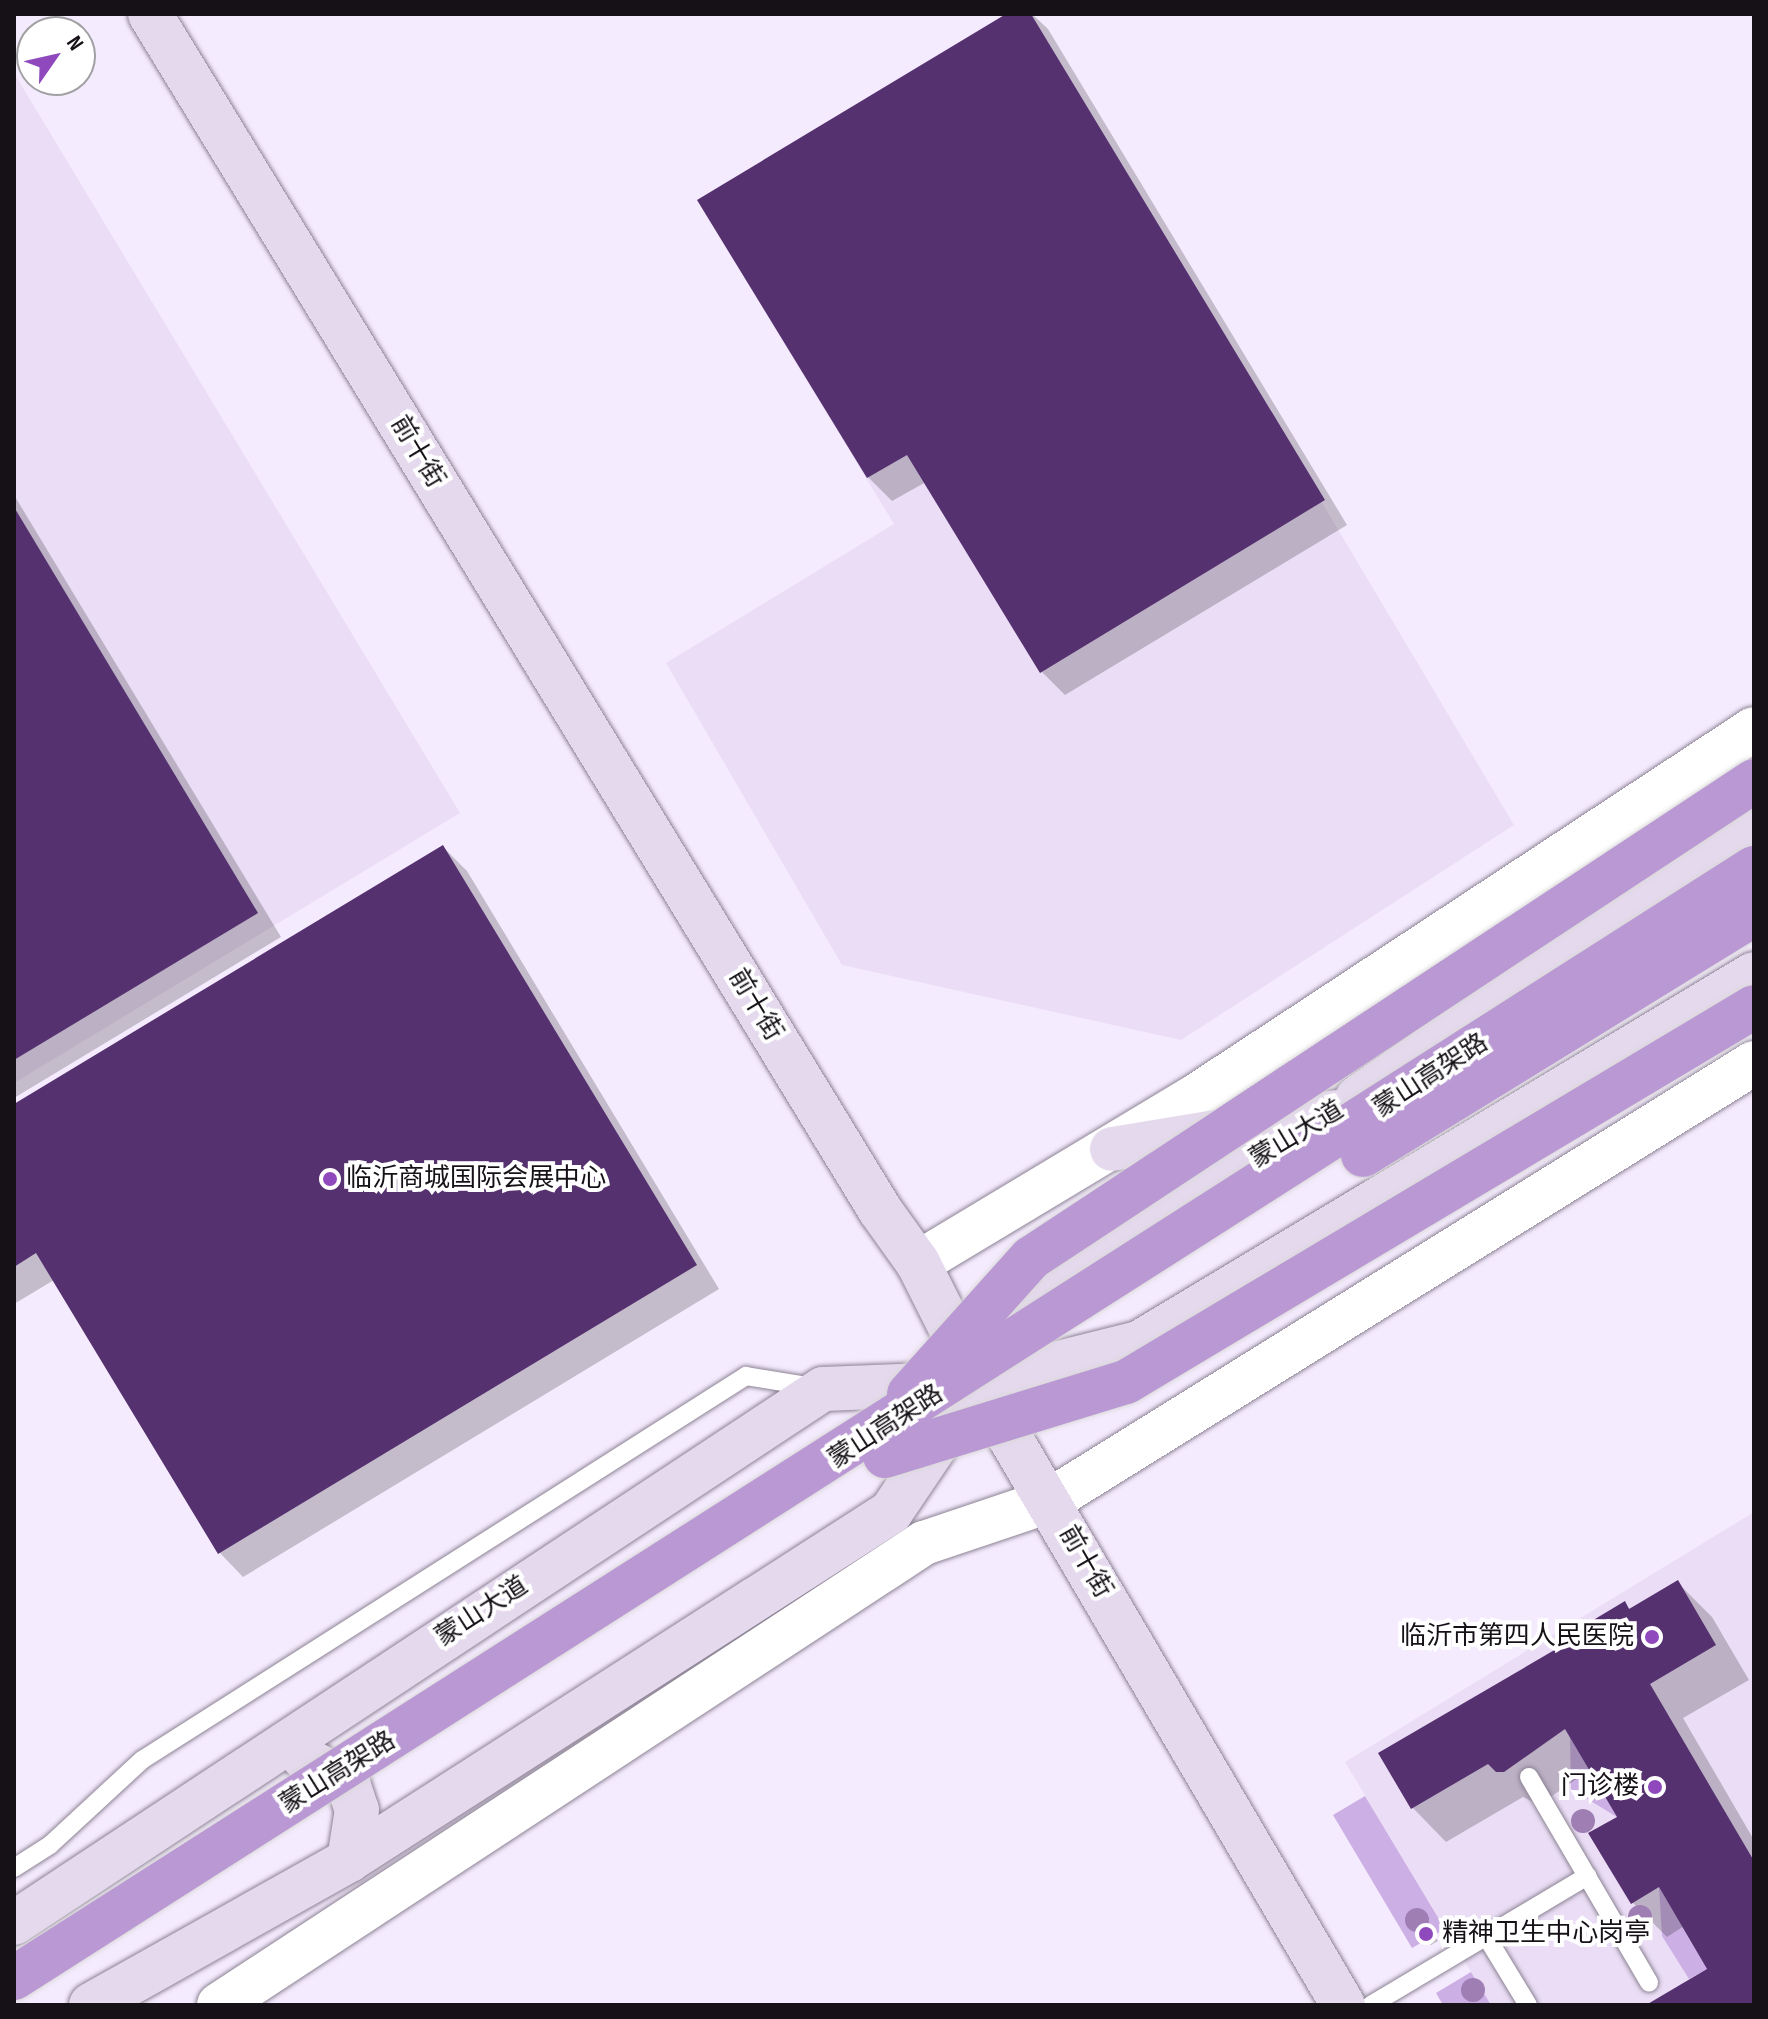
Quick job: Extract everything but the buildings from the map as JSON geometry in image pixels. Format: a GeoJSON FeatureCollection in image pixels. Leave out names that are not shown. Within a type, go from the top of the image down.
{"type":"FeatureCollection","features":[{"type":"Feature","properties":{"kind":"highway"},"geometry":{"type":"LineString","coordinates":[[879,1445],[1031,1258],[1754,781]]}},
{"type":"Feature","properties":{"kind":"highway","name":"蒙山高架路"},"geometry":{"type":"LineString","coordinates":[[23,2005],[1754,868]]}},
{"type":"Feature","properties":{"kind":"highway","name":"蒙山高架路"},"geometry":{"type":"LineString","coordinates":[[14,1978],[879,1445],[1754,914]]}},
{"type":"Feature","properties":{"kind":"highway"},"geometry":{"type":"LineString","coordinates":[[879,1445],[1126,1382],[1754,1007]]}},
{"type":"Feature","properties":{"kind":"main road","name":"前十街"},"geometry":{"type":"LineString","coordinates":[[150,14],[880,1210],[918,1263],[978,1383],[1343,2005]]}},
{"type":"Feature","properties":{"kind":"main road","name":"蒙山大道"},"geometry":{"type":"LineString","coordinates":[[91,2005],[349,1860],[891,1512],[978,1383],[1080,1265],[1336,1112],[1754,825]]}},
{"type":"Feature","properties":{"kind":"main road"},"geometry":{"type":"LineString","coordinates":[[823,1389],[978,1383],[1139,1343],[1754,974]]}},
{"type":"Feature","properties":{"kind":"main road"},"geometry":{"type":"LineString","coordinates":[[1112,1149],[1336,1112]]}},
{"type":"Feature","properties":{"kind":"main road","name":"蒙山大道"},"geometry":{"type":"LineString","coordinates":[[14,1923],[278,1745],[823,1389]]}},
{"type":"Feature","properties":{"kind":"main road"},"geometry":{"type":"LineString","coordinates":[[278,1745],[348,1783],[357,1810],[349,1860]]}},
{"type":"Feature","properties":{"kind":"street"},"geometry":{"type":"LineString","coordinates":[[918,1263],[1112,1149],[1754,729]]}},
{"type":"Feature","properties":{"kind":"street"},"geometry":{"type":"LineString","coordinates":[[219,2005],[924,1543],[1049,1501],[1754,1063]]}},
{"type":"Feature","properties":{"kind":"lane"},"geometry":{"type":"LineString","coordinates":[[14,1868],[50,1845],[142,1760],[746,1376],[823,1389]]}},
{"type":"Feature","properties":{"kind":"lane"},"geometry":{"type":"LineString","coordinates":[[1529,1777],[1649,1982]]}},
{"type":"Feature","properties":{"kind":"lane"},"geometry":{"type":"LineString","coordinates":[[1371,2005],[1587,1876]]}},
{"type":"Feature","properties":{"kind":"lane"},"geometry":{"type":"LineString","coordinates":[[1486,1936],[1528,2005]]}},
{"type":"Feature","properties":{"kind":"shaded area"},"geometry":{"type":"Polygon","coordinates":[[[1006,14],[1031,14],[1514,825],[1181,1040],[842,965],[666,663],[894,524],[697,200],[1006,14]]]}},
{"type":"Feature","properties":{"kind":"shaded area"},"geometry":{"type":"Polygon","coordinates":[[[14,73],[16,96],[28,96],[460,813],[14,1083],[14,73]]]}},
{"type":"Feature","properties":{"kind":"shaded area","name":"临沂市第四人民医院"},"geometry":{"type":"Polygon","coordinates":[[[1754,1512],[1754,2005],[1491,2005],[1345,1762],[1754,1512]]]}},
{"type":"Feature","properties":{"kind":"shaded area"},"geometry":{"type":"Polygon","coordinates":[[[1570,1737],[1617,1817],[1571,1789],[1570,1737]]]}},
{"type":"Feature","properties":{"kind":"shaded area"},"geometry":{"type":"Polygon","coordinates":[[[1365,1796],[1445,1929],[1412,1948],[1333,1815],[1365,1796]]]}},
{"type":"Feature","properties":{"kind":"shaded area"},"geometry":{"type":"Polygon","coordinates":[[[1659,1887],[1707,1969],[1689,1979],[1662,1936],[1659,1887]]]}},
{"type":"Feature","properties":{"kind":"shaded area"},"geometry":{"type":"Polygon","coordinates":[[[1471,1972],[1491,2005],[1443,2005],[1436,1993],[1471,1972]]]}},
{"type":"Feature","properties":{"kind":"place","name":"临沂商城国际会展中心"},"geometry":{"type":"Point","coordinates":[330,1179]}},
{"type":"Feature","properties":{"kind":"place","name":"临沂市第四人民医院"},"geometry":{"type":"Point","coordinates":[1652,1637]}},
{"type":"Feature","properties":{"kind":"place","name":"门诊楼"},"geometry":{"type":"Point","coordinates":[1655,1787]}},
{"type":"Feature","properties":{"kind":"place","name":"精神卫生中心岗亭"},"geometry":{"type":"Point","coordinates":[1426,1934]}}]}
